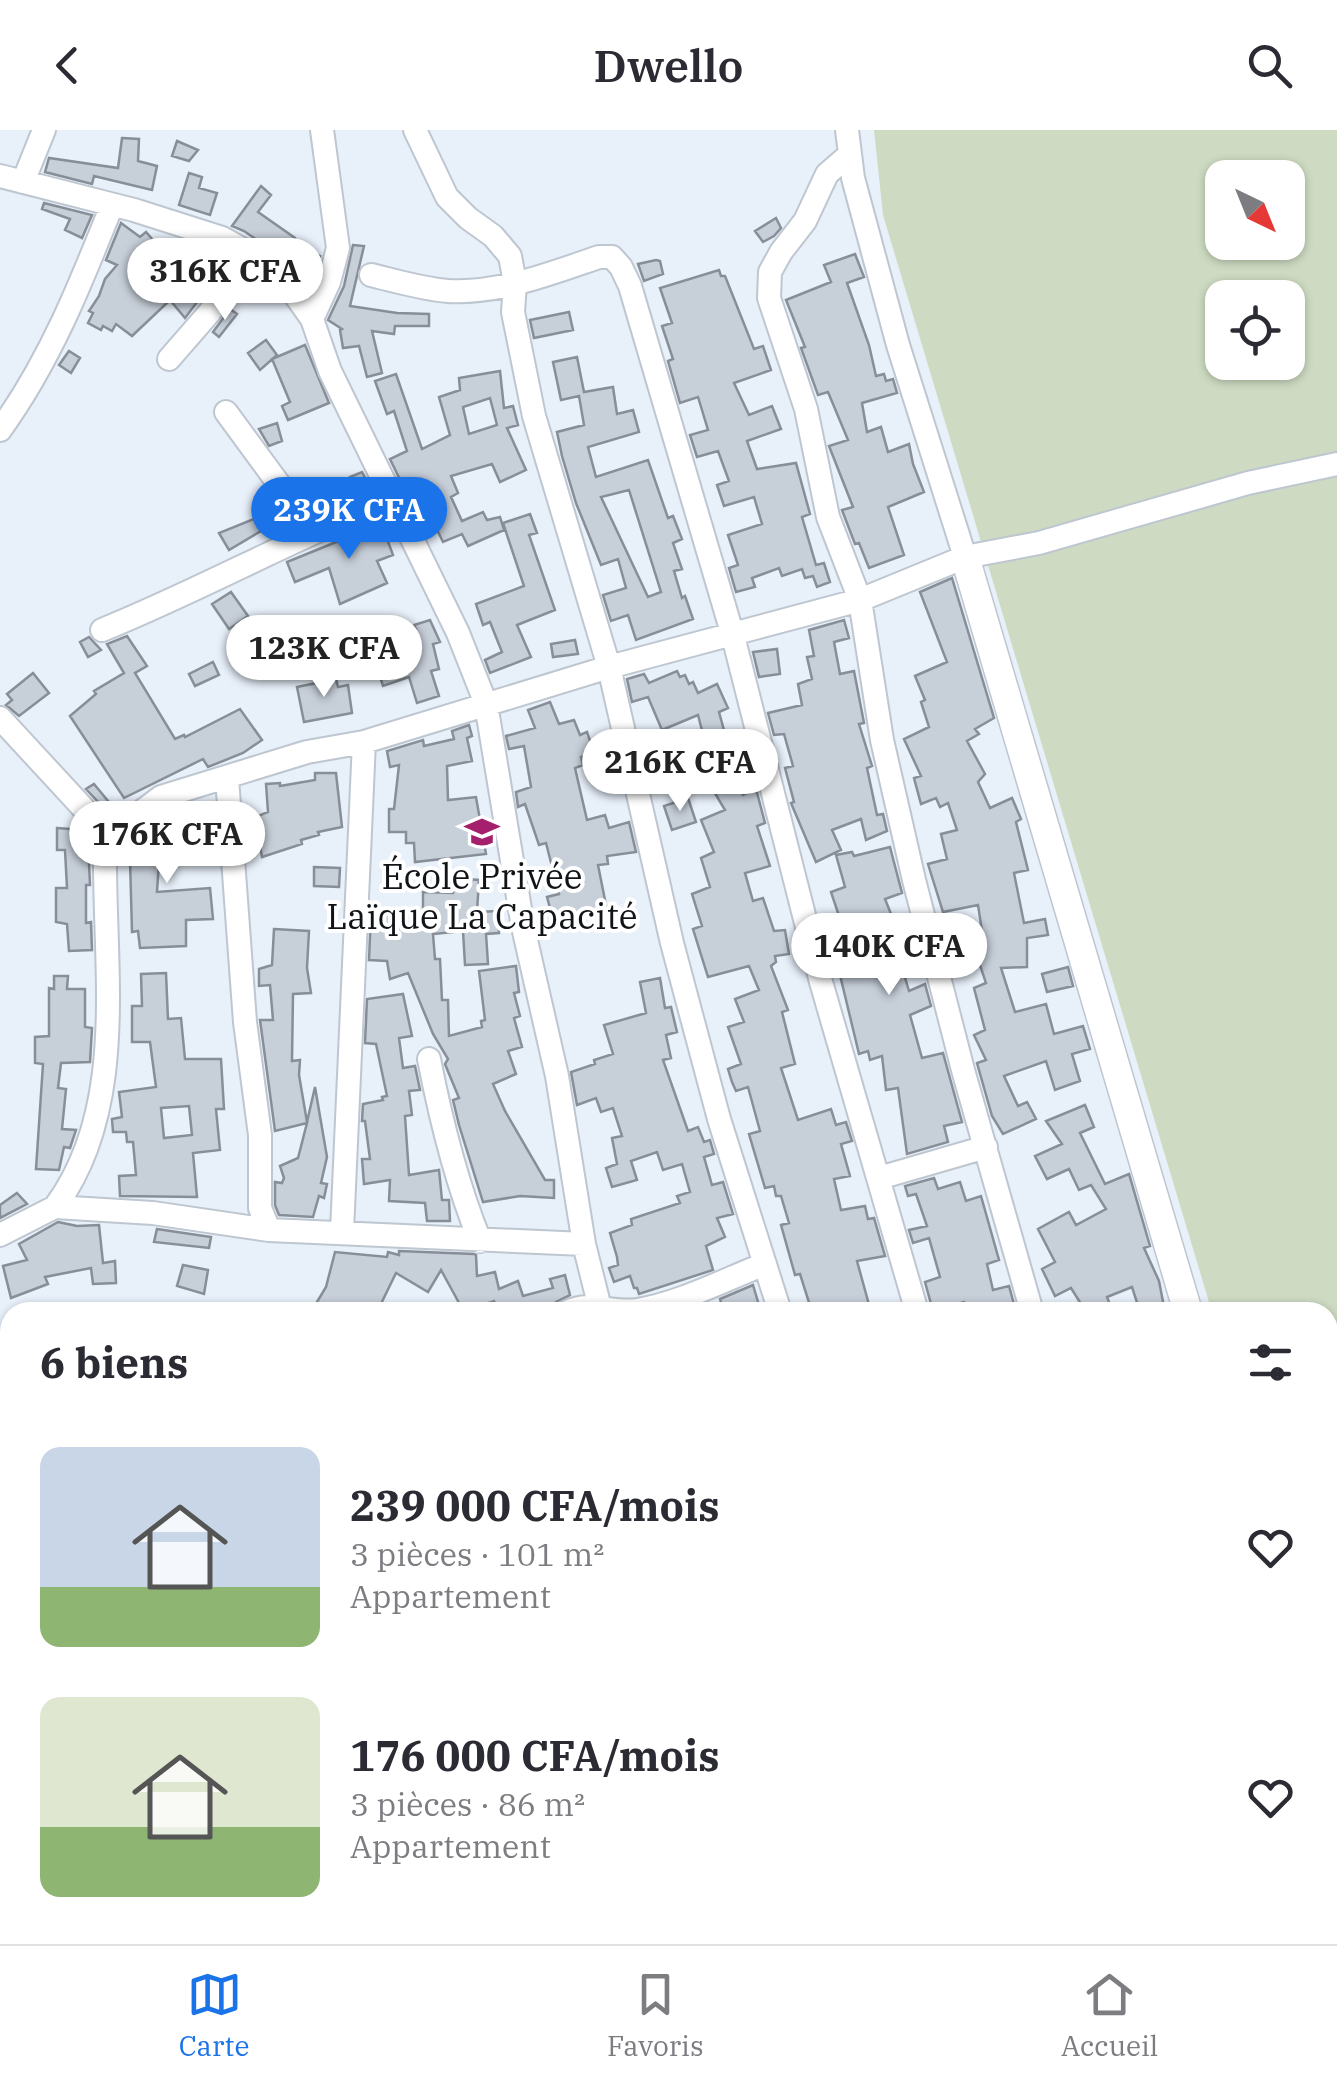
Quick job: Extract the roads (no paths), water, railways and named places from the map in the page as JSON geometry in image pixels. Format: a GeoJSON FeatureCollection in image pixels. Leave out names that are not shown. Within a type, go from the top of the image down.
{"type":"FeatureCollection","features":[{"type":"Feature","properties":{"kind":"main road"},"geometry":{"type":"LineString","coordinates":[[965,557],[1185,1302]]}},
{"type":"Feature","properties":{"kind":"street"},"geometry":{"type":"LineString","coordinates":[[23,182],[44,130]]}},
{"type":"Feature","properties":{"kind":"street"},"geometry":{"type":"LineString","coordinates":[[312,319],[329,282],[338,248],[322,130]]}},
{"type":"Feature","properties":{"kind":"street"},"geometry":{"type":"LineString","coordinates":[[415,130],[447,197],[510,256],[515,283],[513,312],[534,416],[609,667],[672,943],[718,1120],[777,1302]]}},
{"type":"Feature","properties":{"kind":"street"},"geometry":{"type":"LineString","coordinates":[[847,130],[848,155],[898,345],[965,557]]}},
{"type":"Feature","properties":{"kind":"street"},"geometry":{"type":"LineString","coordinates":[[848,155],[827,174],[805,221],[781,252],[770,272],[769,298],[806,408],[828,517],[860,600],[882,740],[914,880],[1029,1302]]}},
{"type":"Feature","properties":{"kind":"street"},"geometry":{"type":"LineString","coordinates":[[0,176],[222,238],[251,254],[285,281],[312,319],[330,371],[458,633],[486,704],[523,927],[557,1076],[584,1244],[598,1302]]}},
{"type":"Feature","properties":{"kind":"street"},"geometry":{"type":"LineString","coordinates":[[0,430],[70,310],[112,205]]}},
{"type":"Feature","properties":{"kind":"street"},"geometry":{"type":"LineString","coordinates":[[169,359],[209,313],[251,254]]}},
{"type":"Feature","properties":{"kind":"street"},"geometry":{"type":"LineString","coordinates":[[371,275],[448,291],[515,283],[599,257],[612,257],[621,268],[630,286],[733,636],[821,982],[915,1302]]}},
{"type":"Feature","properties":{"kind":"street"},"geometry":{"type":"LineString","coordinates":[[226,412],[281,487],[304,536]]}},
{"type":"Feature","properties":{"kind":"street"},"geometry":{"type":"LineString","coordinates":[[0,1235],[55,1207],[86,1155],[100,1096],[108,997],[105,870],[109,836],[161,797],[307,752],[364,742],[609,667],[860,600],[965,557],[1039,543],[1248,482],[1337,464]]}},
{"type":"Feature","properties":{"kind":"street"},"geometry":{"type":"LineString","coordinates":[[102,630],[392,499]]}},
{"type":"Feature","properties":{"kind":"street"},"geometry":{"type":"LineString","coordinates":[[0,718],[109,836]]}},
{"type":"Feature","properties":{"kind":"street"},"geometry":{"type":"LineString","coordinates":[[342,1231],[364,742]]}},
{"type":"Feature","properties":{"kind":"street"},"geometry":{"type":"LineString","coordinates":[[226,778],[245,1022],[260,1135],[260,1208],[269,1230]]}},
{"type":"Feature","properties":{"kind":"street"},"geometry":{"type":"LineString","coordinates":[[429,1059],[439,1114],[480,1241]]}},
{"type":"Feature","properties":{"kind":"street"},"geometry":{"type":"LineString","coordinates":[[879,1178],[986,1147]]}},
{"type":"Feature","properties":{"kind":"street"},"geometry":{"type":"LineString","coordinates":[[55,1207],[153,1213],[269,1230],[584,1244]]}},
{"type":"Feature","properties":{"kind":"street"},"geometry":{"type":"LineString","coordinates":[[664,1302],[766,1264]]}},
{"type":"Feature","properties":{"kind":"place","name":"École Privée Laïque La Capacité"},"geometry":{"type":"Point","coordinates":[482,832]}}]}
